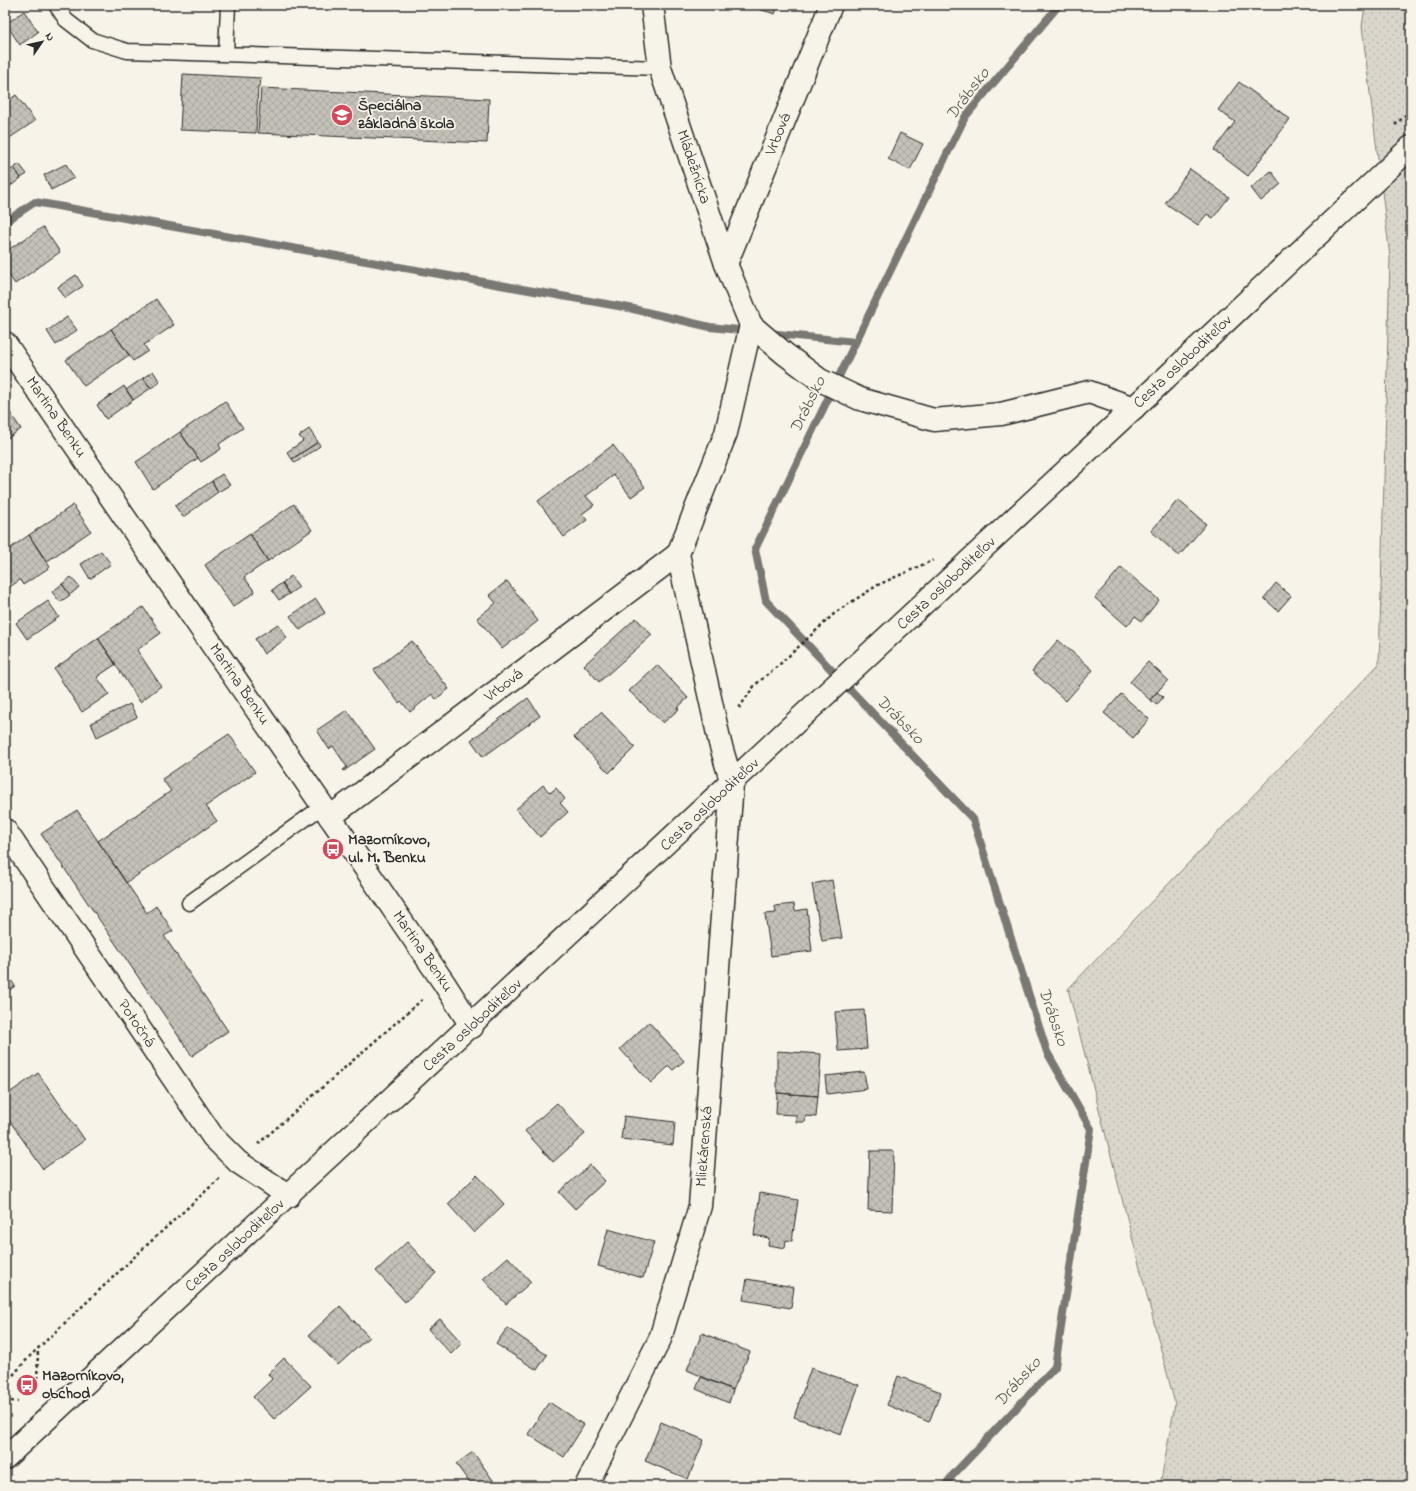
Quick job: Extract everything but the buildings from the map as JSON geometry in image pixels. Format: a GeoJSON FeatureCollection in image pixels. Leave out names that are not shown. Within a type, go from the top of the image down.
{"type":"FeatureCollection","features":[{"type":"Feature","properties":{"kind":"street","name":"Mládežnícka"},"geometry":{"type":"LineString","coordinates":[[652,5],[660,68],[726,264],[751,325]]}},
{"type":"Feature","properties":{"kind":"street","name":"Vrbová"},"geometry":{"type":"LineString","coordinates":[[726,264],[831,5]]}},
{"type":"Feature","properties":{"kind":"street","name":"Cesta osloboditeľov"},"geometry":{"type":"LineString","coordinates":[[5,1458],[472,1027],[1411,147]]}},
{"type":"Feature","properties":{"kind":"street"},"geometry":{"type":"LineString","coordinates":[[732,784],[720,743],[678,554],[726,433],[751,325],[820,380],[860,399],[934,420],[1001,414],[1089,392],[1134,408]]}},
{"type":"Feature","properties":{"kind":"street","name":"Martina Benku"},"geometry":{"type":"LineString","coordinates":[[5,343],[444,983],[472,1027]]}},
{"type":"Feature","properties":{"kind":"street","name":"Vrbová"},"geometry":{"type":"LineString","coordinates":[[326,811],[678,554]]}},
{"type":"Feature","properties":{"kind":"street","name":"Mliekárenská"},"geometry":{"type":"LineString","coordinates":[[586,1486],[660,1339],[700,1206],[732,784]]}},
{"type":"Feature","properties":{"kind":"street","name":"Potočná"},"geometry":{"type":"LineString","coordinates":[[5,830],[214,1137],[238,1162],[289,1196]]}},
{"type":"Feature","properties":{"kind":"lane"},"geometry":{"type":"LineString","coordinates":[[56,5],[66,20],[92,40],[127,51],[660,68]]}},
{"type":"Feature","properties":{"kind":"lane"},"geometry":{"type":"LineString","coordinates":[[226,54],[228,5]]}},
{"type":"Feature","properties":{"kind":"lane"},"geometry":{"type":"LineString","coordinates":[[189,903],[326,811]]}},
{"type":"Feature","properties":{"kind":"path"},"geometry":{"type":"LineString","coordinates":[[720,743],[732,718],[755,685],[779,665],[836,612],[878,585],[932,560],[938,554]]}},
{"type":"Feature","properties":{"kind":"path"},"geometry":{"type":"LineString","coordinates":[[5,1384],[38,1348],[147,1244],[428,995]]}},
{"type":"Feature","properties":{"kind":"path"},"geometry":{"type":"LineString","coordinates":[[37,1385],[38,1348]]}},
{"type":"Feature","properties":{"kind":"path"},"geometry":{"type":"LineString","coordinates":[[5,1400],[18,1402]]}},
{"type":"Feature","properties":{"kind":"shaded area"},"geometry":{"type":"Polygon","coordinates":[[[1365,5],[1411,5],[1411,1486],[1160,1486],[1175,1404],[1068,989],[1379,664],[1390,257],[1362,27],[1365,5]]]}},
{"type":"Feature","properties":{"kind":"waterway","name":"Drábsko"},"geometry":{"type":"LineString","coordinates":[[945,1486],[952,1476],[1055,1367],[1091,1129],[1047,1052],[973,819],[766,601],[755,549],[965,117],[1059,5]]}},
{"type":"Feature","properties":{"kind":"waterway"},"geometry":{"type":"LineString","coordinates":[[5,222],[35,202],[629,308],[710,327],[749,331]]}},
{"type":"Feature","properties":{"kind":"waterway"},"geometry":{"type":"LineString","coordinates":[[768,333],[855,342]]}},
{"type":"Feature","properties":{"kind":"place","name":"Špeciálna základná škola"},"geometry":{"type":"Point","coordinates":[342,115]}},
{"type":"Feature","properties":{"kind":"place","name":"Mazorníkovo, ul. M. Benku"},"geometry":{"type":"Point","coordinates":[333,849]}},
{"type":"Feature","properties":{"kind":"place","name":"Mazorníkovo, obchod"},"geometry":{"type":"Point","coordinates":[27,1385]}}]}
